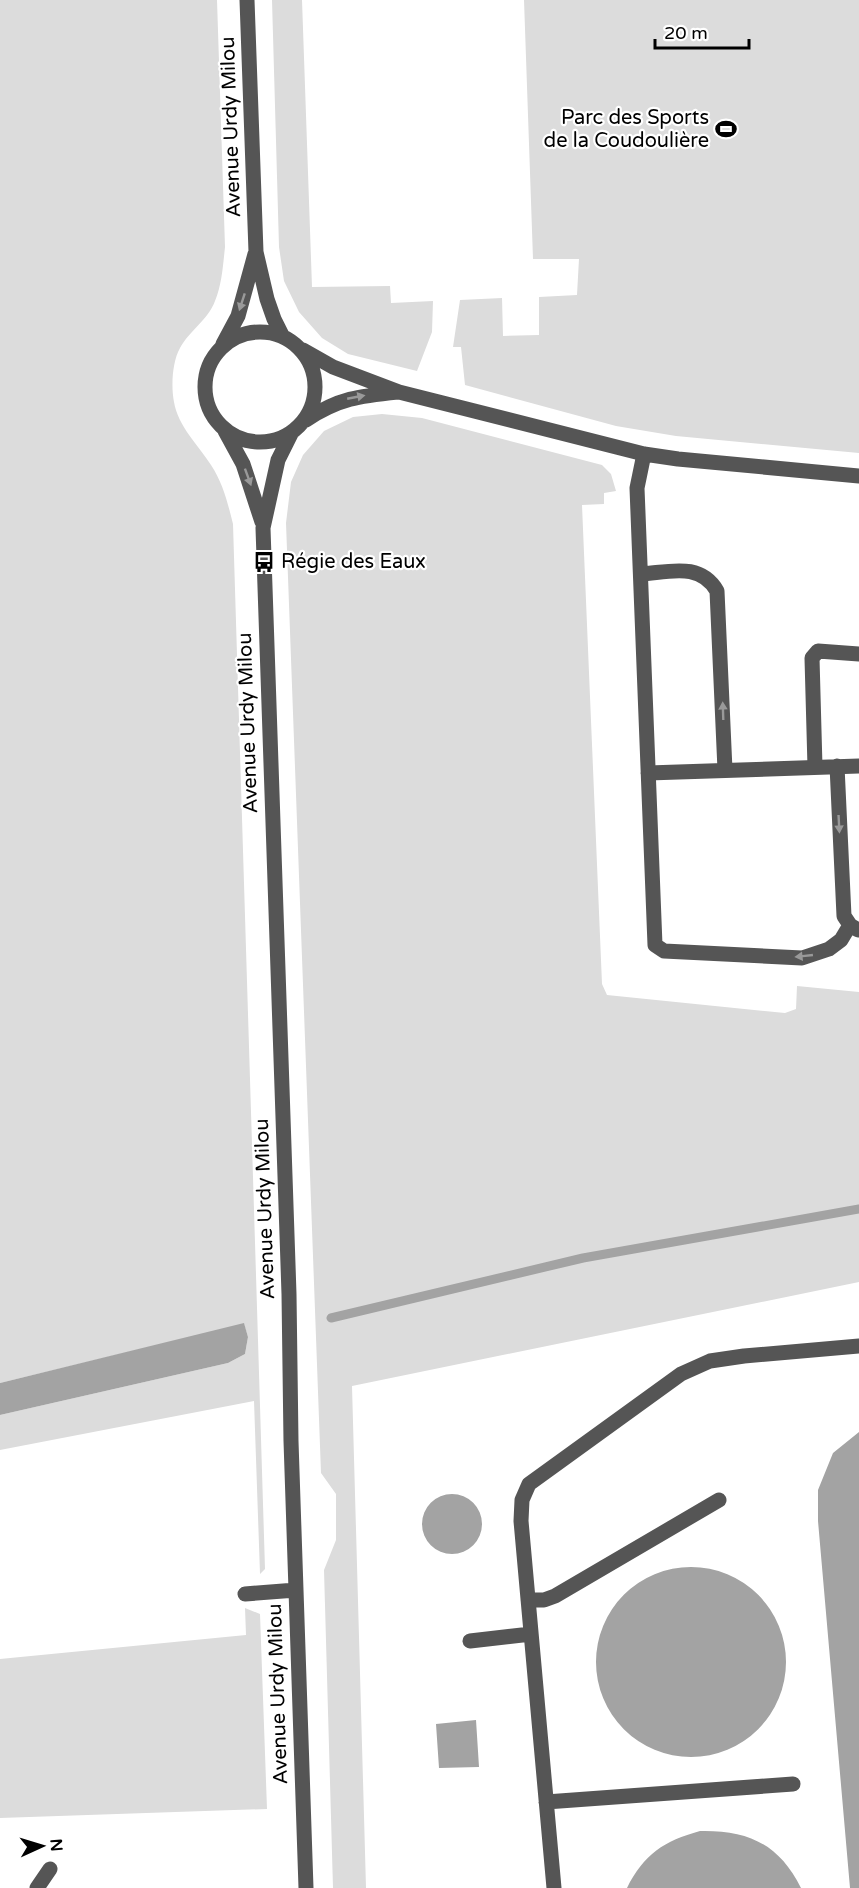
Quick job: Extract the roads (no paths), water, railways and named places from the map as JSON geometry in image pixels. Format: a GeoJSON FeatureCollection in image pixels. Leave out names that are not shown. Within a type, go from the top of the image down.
{"type":"FeatureCollection","features":[{"type":"Feature","properties":{"kind":"street","name":"Avenue Urdy Milou"},"geometry":{"type":"LineString","coordinates":[[247,0],[256,252],[267,299],[284,337]]}},
{"type":"Feature","properties":{"kind":"street","name":"Avenue Urdy Milou"},"geometry":{"type":"LineString","coordinates":[[220,349],[237,316],[256,252]]}},
{"type":"Feature","properties":{"kind":"street"},"geometry":{"type":"LineString","coordinates":[[399,392],[344,399],[323,408],[291,434],[276,441],[258,443],[240,440],[225,430],[213,417],[206,400],[205,382],[210,364],[220,349],[234,338],[268,332],[284,337],[333,367],[399,392],[644,454],[859,476]]}},
{"type":"Feature","properties":{"kind":"street"},"geometry":{"type":"LineString","coordinates":[[297,346],[308,359],[314,374],[315,390],[312,407],[303,422]]}},
{"type":"Feature","properties":{"kind":"street","name":"Avenue Urdy Milou"},"geometry":{"type":"LineString","coordinates":[[225,430],[243,464],[263,528]]}},
{"type":"Feature","properties":{"kind":"street","name":"Avenue Urdy Milou"},"geometry":{"type":"LineString","coordinates":[[291,434],[278,460],[263,528],[306,1888]]}},
{"type":"Feature","properties":{"kind":"street"},"geometry":{"type":"LineString","coordinates":[[644,454],[637,488],[655,945],[658,949],[802,957],[830,949],[855,928],[844,916],[837,766]]}},
{"type":"Feature","properties":{"kind":"street"},"geometry":{"type":"LineString","coordinates":[[640,574],[697,572],[712,582],[717,591],[725,770]]}},
{"type":"Feature","properties":{"kind":"street"},"geometry":{"type":"LineString","coordinates":[[815,767],[812,658],[818,651],[859,654]]}},
{"type":"Feature","properties":{"kind":"street"},"geometry":{"type":"LineString","coordinates":[[648,773],[859,766]]}},
{"type":"Feature","properties":{"kind":"street"},"geometry":{"type":"LineString","coordinates":[[554,1888],[520,1521],[522,1500],[529,1484],[681,1374],[710,1361],[859,1346]]}},
{"type":"Feature","properties":{"kind":"street"},"geometry":{"type":"LineString","coordinates":[[528,1600],[544,1600],[555,1596],[719,1500]]}},
{"type":"Feature","properties":{"kind":"street"},"geometry":{"type":"LineString","coordinates":[[245,1594],[296,1590]]}},
{"type":"Feature","properties":{"kind":"street"},"geometry":{"type":"LineString","coordinates":[[470,1641],[531,1634]]}},
{"type":"Feature","properties":{"kind":"street"},"geometry":{"type":"LineString","coordinates":[[546,1802],[793,1784]]}},
{"type":"Feature","properties":{"kind":"street"},"geometry":{"type":"LineString","coordinates":[[37,1888],[50,1869]]}},
{"type":"Feature","properties":{"kind":"waterway"},"geometry":{"type":"LineString","coordinates":[[331,1318],[583,1258],[859,1209]]}},
{"type":"Feature","properties":{"kind":"place","name":"Parc des Sports de la Coudoulière"},"geometry":{"type":"Point","coordinates":[726,129]}},
{"type":"Feature","properties":{"kind":"place","name":"Régie des Eaux"},"geometry":{"type":"Point","coordinates":[264,562]}}]}
